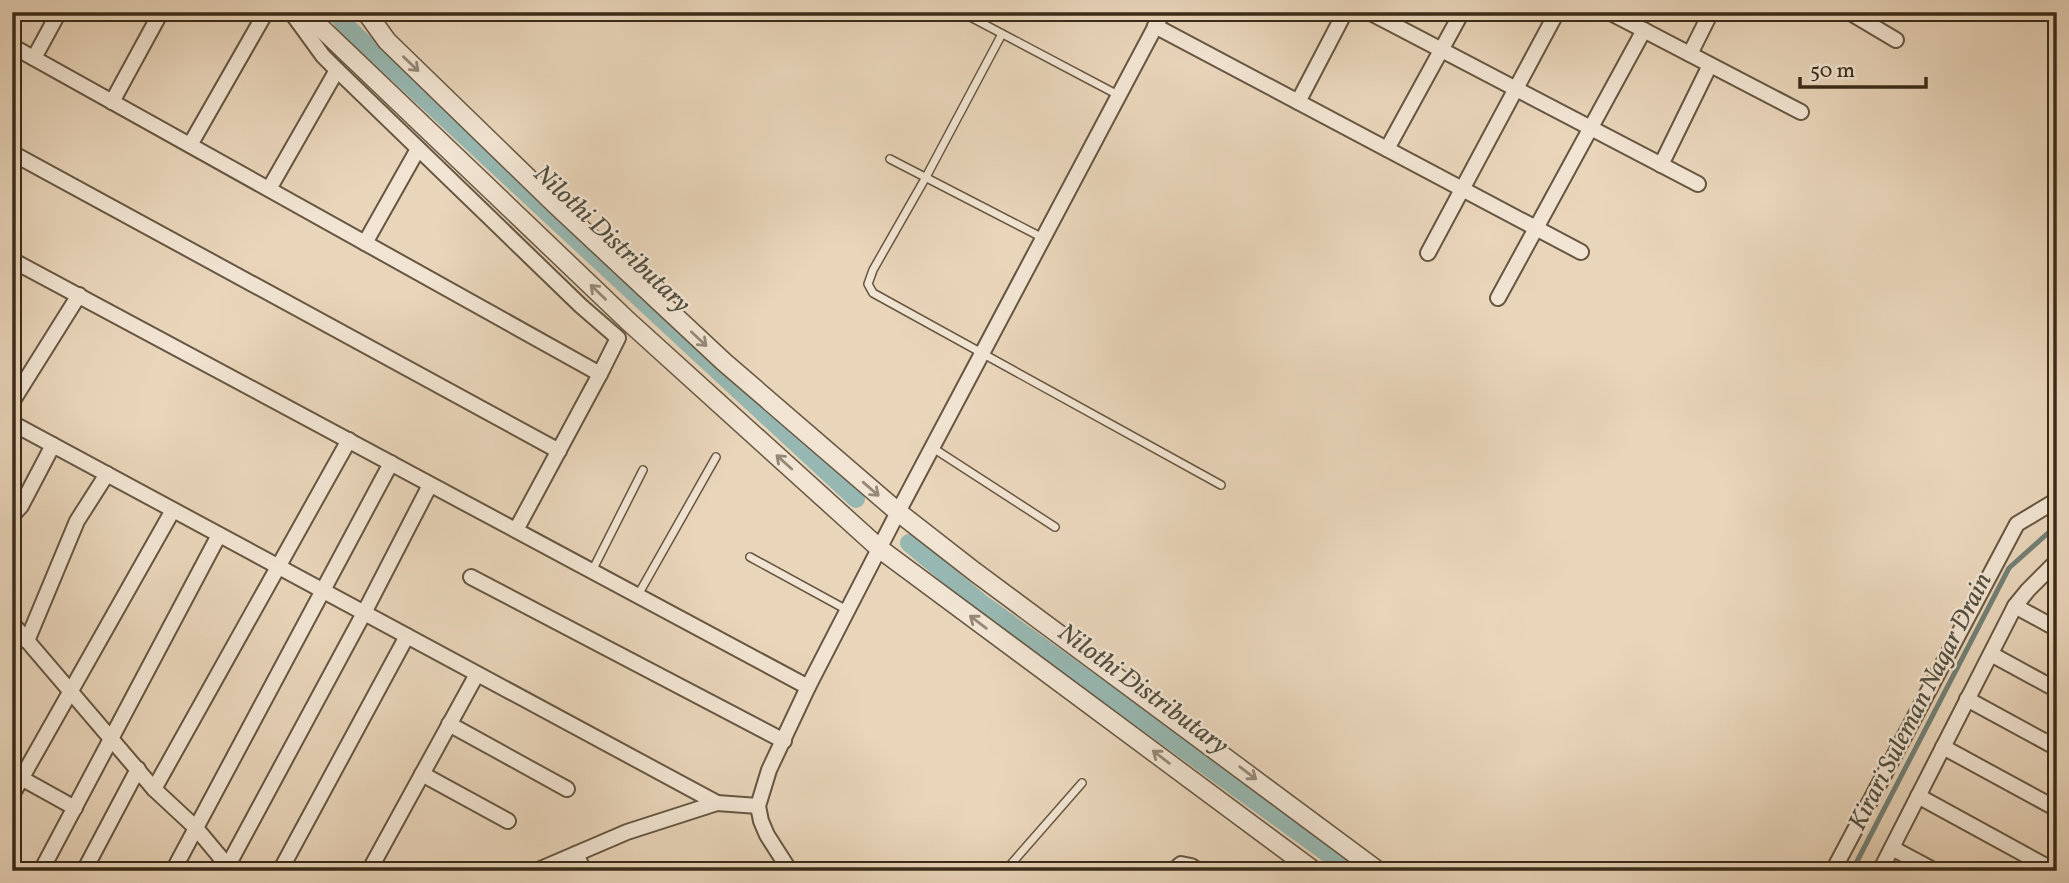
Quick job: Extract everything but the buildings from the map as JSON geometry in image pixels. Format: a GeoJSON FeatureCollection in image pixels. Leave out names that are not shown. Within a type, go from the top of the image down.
{"type":"FeatureCollection","features":[{"type":"Feature","properties":{"kind":"street"},"geometry":{"type":"LineString","coordinates":[[34,58],[59,12]]}},
{"type":"Feature","properties":{"kind":"street"},"geometry":{"type":"LineString","coordinates":[[112,102],[160,12]]}},
{"type":"Feature","properties":{"kind":"street"},"geometry":{"type":"LineString","coordinates":[[190,145],[266,12]]}},
{"type":"Feature","properties":{"kind":"street"},"geometry":{"type":"LineString","coordinates":[[291,12],[323,56],[337,70],[581,306],[618,338]]}},
{"type":"Feature","properties":{"kind":"street"},"geometry":{"type":"LineString","coordinates":[[309,12],[317,24],[628,321],[880,550],[1314,871]]}},
{"type":"Feature","properties":{"kind":"street"},"geometry":{"type":"LineString","coordinates":[[366,12],[387,41],[556,205],[724,362],[898,512],[1378,871]]}},
{"type":"Feature","properties":{"kind":"street"},"geometry":{"type":"LineString","coordinates":[[790,871],[761,821],[758,806],[769,770],[808,687],[898,512],[1163,12]]}},
{"type":"Feature","properties":{"kind":"street"},"geometry":{"type":"LineString","coordinates":[[1298,102],[1345,12]]}},
{"type":"Feature","properties":{"kind":"street"},"geometry":{"type":"LineString","coordinates":[[1369,12],[1698,184]]}},
{"type":"Feature","properties":{"kind":"street"},"geometry":{"type":"LineString","coordinates":[[1387,149],[1462,12]]}},
{"type":"Feature","properties":{"kind":"street"},"geometry":{"type":"LineString","coordinates":[[1428,253],[1557,12]]}},
{"type":"Feature","properties":{"kind":"street"},"geometry":{"type":"LineString","coordinates":[[1609,12],[1801,112]]}},
{"type":"Feature","properties":{"kind":"street"},"geometry":{"type":"LineString","coordinates":[[1690,54],[1711,12]]}},
{"type":"Feature","properties":{"kind":"street"},"geometry":{"type":"LineString","coordinates":[[1849,12],[1896,40]]}},
{"type":"Feature","properties":{"kind":"street"},"geometry":{"type":"LineString","coordinates":[[1155,26],[1581,251]]}},
{"type":"Feature","properties":{"kind":"street"},"geometry":{"type":"LineString","coordinates":[[1499,298],[1644,30]]}},
{"type":"Feature","properties":{"kind":"street"},"geometry":{"type":"LineString","coordinates":[[12,46],[600,374]]}},
{"type":"Feature","properties":{"kind":"street"},"geometry":{"type":"LineString","coordinates":[[1661,165],[1710,65]]}},
{"type":"Feature","properties":{"kind":"street"},"geometry":{"type":"LineString","coordinates":[[269,190],[337,70]]}},
{"type":"Feature","properties":{"kind":"street"},"geometry":{"type":"LineString","coordinates":[[365,243],[418,149]]}},
{"type":"Feature","properties":{"kind":"street"},"geometry":{"type":"LineString","coordinates":[[12,153],[559,451]]}},
{"type":"Feature","properties":{"kind":"street"},"geometry":{"type":"LineString","coordinates":[[12,260],[808,687]]}},
{"type":"Feature","properties":{"kind":"street"},"geometry":{"type":"LineString","coordinates":[[12,402],[79,295]]}},
{"type":"Feature","properties":{"kind":"street"},"geometry":{"type":"LineString","coordinates":[[516,530],[628,321]]}},
{"type":"Feature","properties":{"kind":"street"},"geometry":{"type":"LineString","coordinates":[[12,423],[717,803]]}},
{"type":"Feature","properties":{"kind":"street"},"geometry":{"type":"LineString","coordinates":[[154,789],[349,440]]}},
{"type":"Feature","properties":{"kind":"street"},"geometry":{"type":"LineString","coordinates":[[12,516],[21,506],[53,445]]}},
{"type":"Feature","properties":{"kind":"street"},"geometry":{"type":"LineString","coordinates":[[173,871],[391,463]]}},
{"type":"Feature","properties":{"kind":"street"},"geometry":{"type":"LineString","coordinates":[[27,640],[77,521],[107,474]]}},
{"type":"Feature","properties":{"kind":"street"},"geometry":{"type":"LineString","coordinates":[[12,623],[154,789],[196,828],[228,869],[430,485]]}},
{"type":"Feature","properties":{"kind":"street"},"geometry":{"type":"LineString","coordinates":[[1833,871],[2017,524],[2057,500]]}},
{"type":"Feature","properties":{"kind":"street"},"geometry":{"type":"LineString","coordinates":[[12,795],[17,776],[71,691],[173,510]]}},
{"type":"Feature","properties":{"kind":"street"},"geometry":{"type":"LineString","coordinates":[[41,871],[219,535]]}},
{"type":"Feature","properties":{"kind":"street"},"geometry":{"type":"LineString","coordinates":[[1880,871],[2015,606],[2057,561]]}},
{"type":"Feature","properties":{"kind":"street"},"geometry":{"type":"LineString","coordinates":[[471,576],[784,741]]}},
{"type":"Feature","properties":{"kind":"street"},"geometry":{"type":"LineString","coordinates":[[2015,606],[2057,629]]}},
{"type":"Feature","properties":{"kind":"street"},"geometry":{"type":"LineString","coordinates":[[280,871],[407,636]]}},
{"type":"Feature","properties":{"kind":"street"},"geometry":{"type":"LineString","coordinates":[[1991,654],[2057,690]]}},
{"type":"Feature","properties":{"kind":"street"},"geometry":{"type":"LineString","coordinates":[[369,871],[477,674]]}},
{"type":"Feature","properties":{"kind":"street"},"geometry":{"type":"LineString","coordinates":[[1967,699],[2057,748]]}},
{"type":"Feature","properties":{"kind":"street"},"geometry":{"type":"LineString","coordinates":[[449,724],[567,789]]}},
{"type":"Feature","properties":{"kind":"street"},"geometry":{"type":"LineString","coordinates":[[1943,747],[2057,809]]}},
{"type":"Feature","properties":{"kind":"street"},"geometry":{"type":"LineString","coordinates":[[84,871],[138,769]]}},
{"type":"Feature","properties":{"kind":"street"},"geometry":{"type":"LineString","coordinates":[[422,774],[508,821]]}},
{"type":"Feature","properties":{"kind":"street"},"geometry":{"type":"LineString","coordinates":[[17,776],[75,808]]}},
{"type":"Feature","properties":{"kind":"street"},"geometry":{"type":"LineString","coordinates":[[1918,796],[2055,871]]}},
{"type":"Feature","properties":{"kind":"street"},"geometry":{"type":"LineString","coordinates":[[536,871],[627,832],[717,803],[758,806]]}},
{"type":"Feature","properties":{"kind":"street"},"geometry":{"type":"LineString","coordinates":[[1892,848],[1936,871]]}},
{"type":"Feature","properties":{"kind":"street"},"geometry":{"type":"LineString","coordinates":[[576,854],[584,871]]}},
{"type":"Feature","properties":{"kind":"street"},"geometry":{"type":"LineString","coordinates":[[1173,871],[1181,864],[1199,871]]}},
{"type":"Feature","properties":{"kind":"lane"},"geometry":{"type":"LineString","coordinates":[[961,12],[1119,95]]}},
{"type":"Feature","properties":{"kind":"lane"},"geometry":{"type":"LineString","coordinates":[[1002,34],[873,270],[868,284],[873,293],[1221,485]]}},
{"type":"Feature","properties":{"kind":"lane"},"geometry":{"type":"LineString","coordinates":[[890,159],[1043,238]]}},
{"type":"Feature","properties":{"kind":"lane"},"geometry":{"type":"LineString","coordinates":[[932,447],[1055,527]]}},
{"type":"Feature","properties":{"kind":"lane"},"geometry":{"type":"LineString","coordinates":[[638,596],[716,457]]}},
{"type":"Feature","properties":{"kind":"lane"},"geometry":{"type":"LineString","coordinates":[[592,571],[643,470]]}},
{"type":"Feature","properties":{"kind":"lane"},"geometry":{"type":"LineString","coordinates":[[750,557],[848,610]]}},
{"type":"Feature","properties":{"kind":"lane"},"geometry":{"type":"LineString","coordinates":[[1006,871],[1082,783]]}},
{"type":"Feature","properties":{"kind":"waterway","name":"Nilothi Distributary"},"geometry":{"type":"LineString","coordinates":[[336,12],[345,25],[856,499]]}},
{"type":"Feature","properties":{"kind":"waterway","name":"Kirari Suleman Nagar Drain"},"geometry":{"type":"LineString","coordinates":[[1852,871],[2009,568],[2057,525]]}},
{"type":"Feature","properties":{"kind":"waterway","name":"Nilothi Distributary"},"geometry":{"type":"LineString","coordinates":[[909,543],[980,602],[1352,871]]}}]}
